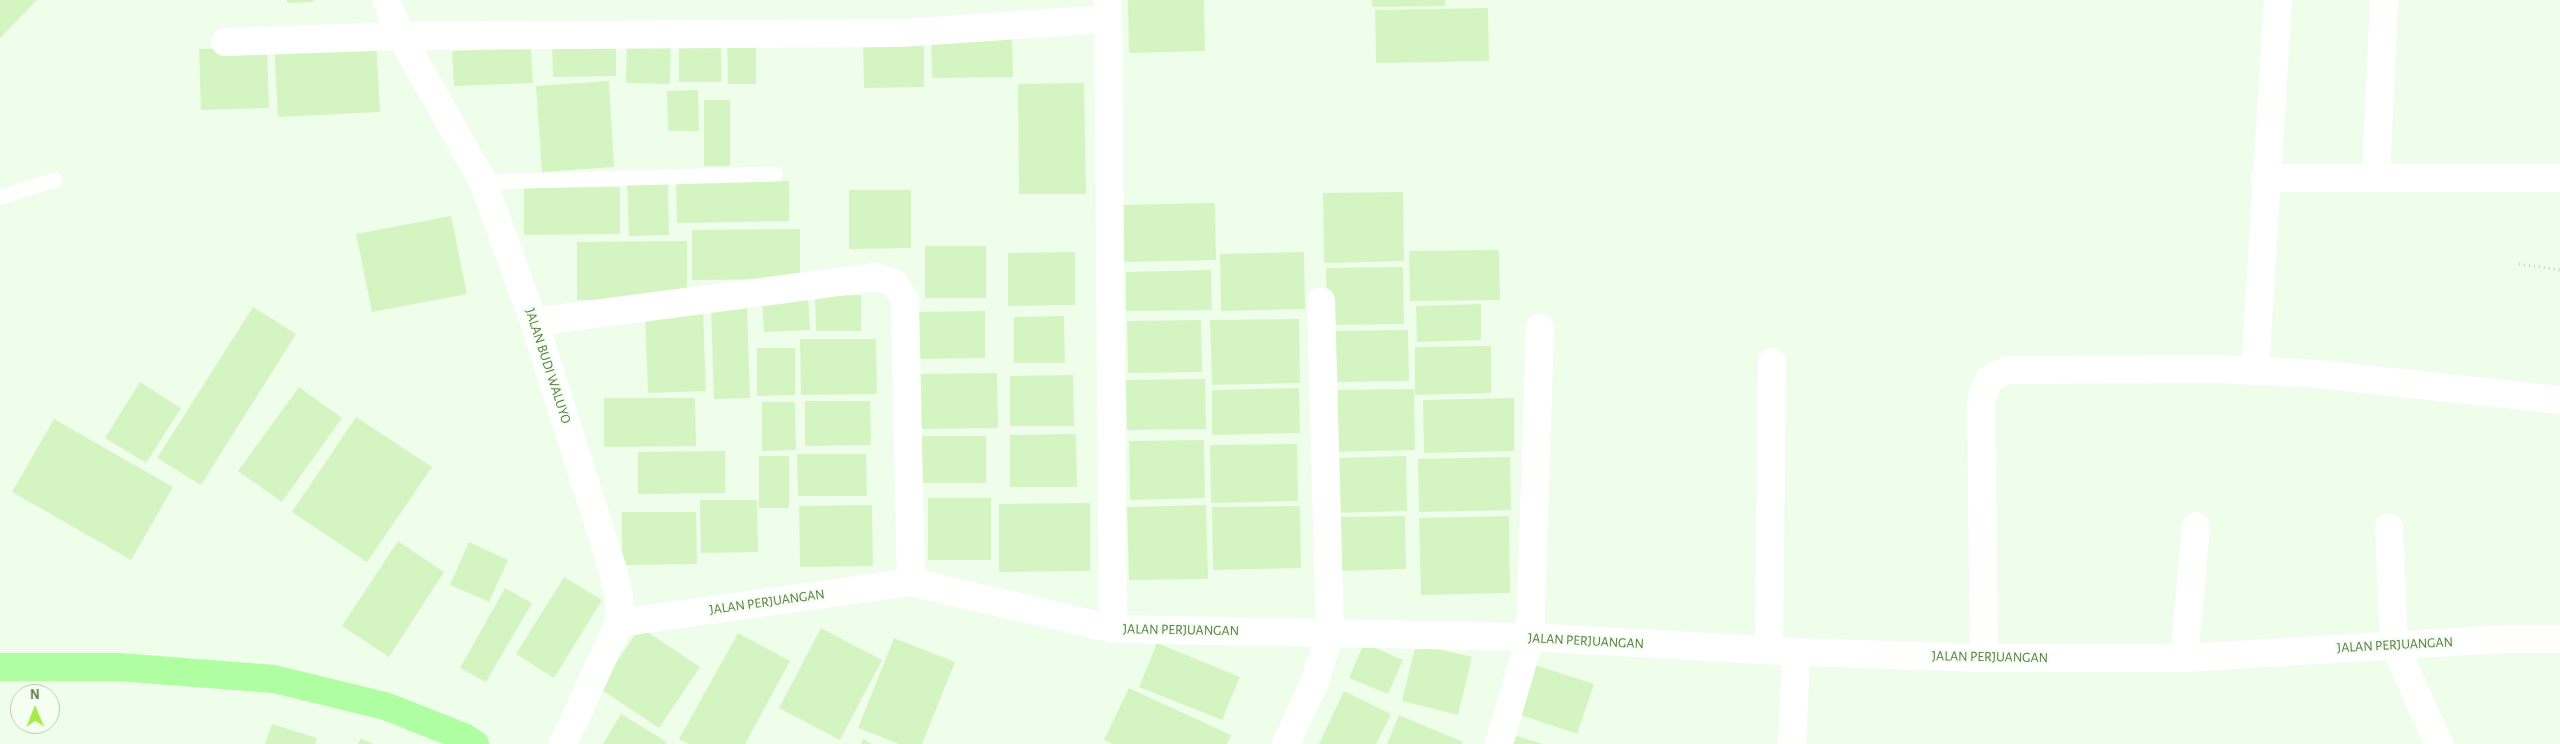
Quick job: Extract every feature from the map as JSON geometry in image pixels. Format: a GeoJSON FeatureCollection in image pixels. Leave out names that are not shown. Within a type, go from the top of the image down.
{"type":"FeatureCollection","features":[{"type":"Feature","properties":{"kind":"main road"},"geometry":{"type":"LineString","coordinates":[[0,667],[119,667],[274,679],[385,706],[464,737],[475,744]]}},
{"type":"Feature","properties":{"kind":"street","name":"JALAN BUDI WALUYO"},"geometry":{"type":"LineString","coordinates":[[386,0],[401,36],[483,182],[534,322],[612,567],[619,597],[619,623],[563,744]]}},
{"type":"Feature","properties":{"kind":"street"},"geometry":{"type":"LineString","coordinates":[[2255,371],[2265,178],[2278,0]]}},
{"type":"Feature","properties":{"kind":"street"},"geometry":{"type":"LineString","coordinates":[[2376,178],[2384,0]]}},
{"type":"Feature","properties":{"kind":"street"},"geometry":{"type":"LineString","coordinates":[[225,42],[401,36],[901,33],[1108,9],[1113,629]]}},
{"type":"Feature","properties":{"kind":"street"},"geometry":{"type":"LineString","coordinates":[[2265,178],[2560,178]]}},
{"type":"Feature","properties":{"kind":"street"},"geometry":{"type":"LineString","coordinates":[[534,322],[876,277],[895,283],[905,300],[911,582]]}},
{"type":"Feature","properties":{"kind":"street"},"geometry":{"type":"LineString","coordinates":[[1286,744],[1315,681],[1330,633],[1320,301]]}},
{"type":"Feature","properties":{"kind":"street"},"geometry":{"type":"LineString","coordinates":[[1499,744],[1530,637],[1540,328]]}},
{"type":"Feature","properties":{"kind":"street"},"geometry":{"type":"LineString","coordinates":[[1769,650],[1772,362]]}},
{"type":"Feature","properties":{"kind":"street"},"geometry":{"type":"LineString","coordinates":[[1984,658],[1981,400],[1989,379],[2007,370],[2216,368],[2430,384],[2560,400]]}},
{"type":"Feature","properties":{"kind":"street"},"geometry":{"type":"LineString","coordinates":[[2184,658],[2196,526]]}},
{"type":"Feature","properties":{"kind":"street"},"geometry":{"type":"LineString","coordinates":[[2389,527],[2394,646],[2439,744]]}},
{"type":"Feature","properties":{"kind":"street","name":"JALAN PERJUANGAN"},"geometry":{"type":"LineString","coordinates":[[619,623],[911,582],[1113,629],[1530,637],[1796,652],[1984,658],[2184,658],[2504,639],[2560,639]]}},
{"type":"Feature","properties":{"kind":"street"},"geometry":{"type":"LineString","coordinates":[[1792,744],[1796,652]]}},
{"type":"Feature","properties":{"kind":"lane"},"geometry":{"type":"LineString","coordinates":[[483,182],[775,174]]}},
{"type":"Feature","properties":{"kind":"lane"},"geometry":{"type":"LineString","coordinates":[[0,197],[55,180]]}},
{"type":"Feature","properties":{"kind":"path"},"geometry":{"type":"LineString","coordinates":[[2518,264],[2560,270]]}},
{"type":"Feature","properties":{"kind":"building"},"geometry":{"type":"Polygon","coordinates":[[[0,0],[37,0],[0,38],[0,0]]]}},
{"type":"Feature","properties":{"kind":"building"},"geometry":{"type":"Polygon","coordinates":[[[287,0],[313,0],[313,2],[287,3],[287,0]]]}},
{"type":"Feature","properties":{"kind":"building"},"geometry":{"type":"Polygon","coordinates":[[[1128,0],[1204,0],[1205,51],[1129,53],[1128,0]]]}},
{"type":"Feature","properties":{"kind":"building"},"geometry":{"type":"Polygon","coordinates":[[[1372,0],[1445,0],[1445,6],[1372,7],[1372,0]]]}},
{"type":"Feature","properties":{"kind":"building"},"geometry":{"type":"Polygon","coordinates":[[[1488,8],[1489,61],[1376,63],[1375,10],[1488,8]]]}},
{"type":"Feature","properties":{"kind":"building"},"geometry":{"type":"Polygon","coordinates":[[[1012,35],[1013,77],[932,78],[931,36],[1012,35]]]}},
{"type":"Feature","properties":{"kind":"building"},"geometry":{"type":"Polygon","coordinates":[[[552,38],[616,38],[616,76],[553,77],[552,38]]]}},
{"type":"Feature","properties":{"kind":"building"},"geometry":{"type":"Polygon","coordinates":[[[627,38],[671,39],[670,84],[626,83],[627,38]]]}},
{"type":"Feature","properties":{"kind":"building"},"geometry":{"type":"Polygon","coordinates":[[[376,39],[380,112],[278,117],[274,45],[376,39]]]}},
{"type":"Feature","properties":{"kind":"building"},"geometry":{"type":"Polygon","coordinates":[[[679,39],[721,39],[721,82],[679,82],[679,39]]]}},
{"type":"Feature","properties":{"kind":"building"},"geometry":{"type":"Polygon","coordinates":[[[727,39],[756,40],[756,84],[728,84],[727,39]]]}},
{"type":"Feature","properties":{"kind":"building"},"geometry":{"type":"Polygon","coordinates":[[[924,40],[924,87],[864,88],[863,41],[924,40]]]}},
{"type":"Feature","properties":{"kind":"building"},"geometry":{"type":"Polygon","coordinates":[[[267,47],[269,108],[201,110],[199,49],[267,47]]]}},
{"type":"Feature","properties":{"kind":"building"},"geometry":{"type":"Polygon","coordinates":[[[531,48],[533,83],[454,86],[452,51],[531,48]]]}},
{"type":"Feature","properties":{"kind":"building"},"geometry":{"type":"Polygon","coordinates":[[[609,81],[614,167],[542,172],[536,86],[609,81]]]}},
{"type":"Feature","properties":{"kind":"building"},"geometry":{"type":"Polygon","coordinates":[[[1084,83],[1086,194],[1019,194],[1018,84],[1084,83]]]}},
{"type":"Feature","properties":{"kind":"building"},"geometry":{"type":"Polygon","coordinates":[[[698,90],[699,131],[668,131],[667,91],[698,90]]]}},
{"type":"Feature","properties":{"kind":"building"},"geometry":{"type":"Polygon","coordinates":[[[704,100],[730,100],[730,166],[704,166],[704,100]]]}},
{"type":"Feature","properties":{"kind":"building"},"geometry":{"type":"Polygon","coordinates":[[[789,181],[789,221],[677,223],[676,183],[789,181]]]}},
{"type":"Feature","properties":{"kind":"building"},"geometry":{"type":"Polygon","coordinates":[[[668,183],[669,235],[629,236],[627,184],[668,183]]]}},
{"type":"Feature","properties":{"kind":"building"},"geometry":{"type":"Polygon","coordinates":[[[620,187],[620,234],[524,235],[524,188],[620,187]]]}},
{"type":"Feature","properties":{"kind":"building"},"geometry":{"type":"Polygon","coordinates":[[[849,190],[911,190],[911,248],[849,249],[849,190]]]}},
{"type":"Feature","properties":{"kind":"building"},"geometry":{"type":"Polygon","coordinates":[[[1403,192],[1404,261],[1324,263],[1323,193],[1403,192]]]}},
{"type":"Feature","properties":{"kind":"building"},"geometry":{"type":"Polygon","coordinates":[[[1215,203],[1216,260],[1121,262],[1120,205],[1215,203]]]}},
{"type":"Feature","properties":{"kind":"building"},"geometry":{"type":"Polygon","coordinates":[[[451,216],[467,294],[372,312],[356,234],[451,216]]]}},
{"type":"Feature","properties":{"kind":"building"},"geometry":{"type":"Polygon","coordinates":[[[800,229],[800,279],[692,280],[692,230],[800,229]]]}},
{"type":"Feature","properties":{"kind":"building"},"geometry":{"type":"Polygon","coordinates":[[[687,241],[687,299],[577,300],[577,242],[687,241]]]}},
{"type":"Feature","properties":{"kind":"building"},"geometry":{"type":"Polygon","coordinates":[[[925,246],[986,246],[986,298],[925,298],[925,246]]]}},
{"type":"Feature","properties":{"kind":"building"},"geometry":{"type":"Polygon","coordinates":[[[1499,250],[1500,300],[1410,301],[1409,251],[1499,250]]]}},
{"type":"Feature","properties":{"kind":"building"},"geometry":{"type":"Polygon","coordinates":[[[1075,252],[1075,305],[1008,306],[1008,253],[1075,252]]]}},
{"type":"Feature","properties":{"kind":"building"},"geometry":{"type":"Polygon","coordinates":[[[1304,252],[1305,309],[1221,311],[1220,254],[1304,252]]]}},
{"type":"Feature","properties":{"kind":"building"},"geometry":{"type":"Polygon","coordinates":[[[1403,267],[1404,324],[1327,325],[1326,268],[1403,267]]]}},
{"type":"Feature","properties":{"kind":"building"},"geometry":{"type":"Polygon","coordinates":[[[1211,270],[1212,310],[1126,311],[1126,272],[1211,270]]]}},
{"type":"Feature","properties":{"kind":"building"},"geometry":{"type":"Polygon","coordinates":[[[861,295],[861,331],[816,331],[815,296],[861,295]]]}},
{"type":"Feature","properties":{"kind":"building"},"geometry":{"type":"Polygon","coordinates":[[[808,297],[810,330],[764,332],[762,299],[808,297]]]}},
{"type":"Feature","properties":{"kind":"building"},"geometry":{"type":"Polygon","coordinates":[[[1481,304],[1481,340],[1417,342],[1416,306],[1481,304]]]}},
{"type":"Feature","properties":{"kind":"building"},"geometry":{"type":"Polygon","coordinates":[[[747,306],[750,398],[714,399],[711,308],[747,306]]]}},
{"type":"Feature","properties":{"kind":"building"},"geometry":{"type":"Polygon","coordinates":[[[253,307],[296,334],[201,485],[157,458],[253,307]]]}},
{"type":"Feature","properties":{"kind":"building"},"geometry":{"type":"Polygon","coordinates":[[[703,310],[706,391],[648,393],[645,312],[703,310]]]}},
{"type":"Feature","properties":{"kind":"building"},"geometry":{"type":"Polygon","coordinates":[[[985,311],[985,358],[913,359],[912,312],[985,311]]]}},
{"type":"Feature","properties":{"kind":"building"},"geometry":{"type":"Polygon","coordinates":[[[1064,316],[1065,363],[1014,363],[1014,317],[1064,316]]]}},
{"type":"Feature","properties":{"kind":"building"},"geometry":{"type":"Polygon","coordinates":[[[1299,319],[1300,383],[1212,385],[1210,320],[1299,319]]]}},
{"type":"Feature","properties":{"kind":"building"},"geometry":{"type":"Polygon","coordinates":[[[1201,320],[1202,372],[1128,373],[1127,321],[1201,320]]]}},
{"type":"Feature","properties":{"kind":"building"},"geometry":{"type":"Polygon","coordinates":[[[1408,330],[1409,381],[1329,382],[1328,331],[1408,330]]]}},
{"type":"Feature","properties":{"kind":"building"},"geometry":{"type":"Polygon","coordinates":[[[800,339],[876,339],[877,394],[801,395],[800,339]]]}},
{"type":"Feature","properties":{"kind":"building"},"geometry":{"type":"Polygon","coordinates":[[[1491,346],[1491,393],[1415,395],[1415,347],[1491,346]]]}},
{"type":"Feature","properties":{"kind":"building"},"geometry":{"type":"Polygon","coordinates":[[[757,348],[795,348],[795,395],[757,396],[757,348]]]}},
{"type":"Feature","properties":{"kind":"building"},"geometry":{"type":"Polygon","coordinates":[[[997,373],[998,428],[914,429],[914,374],[997,373]]]}},
{"type":"Feature","properties":{"kind":"building"},"geometry":{"type":"Polygon","coordinates":[[[1073,375],[1074,426],[1010,426],[1010,376],[1073,375]]]}},
{"type":"Feature","properties":{"kind":"building"},"geometry":{"type":"Polygon","coordinates":[[[1205,379],[1206,429],[1127,430],[1126,380],[1205,379]]]}},
{"type":"Feature","properties":{"kind":"building"},"geometry":{"type":"Polygon","coordinates":[[[140,382],[181,408],[146,463],[105,438],[140,382]]]}},
{"type":"Feature","properties":{"kind":"building"},"geometry":{"type":"Polygon","coordinates":[[[299,387],[342,418],[282,502],[238,471],[299,387]]]}},
{"type":"Feature","properties":{"kind":"building"},"geometry":{"type":"Polygon","coordinates":[[[1299,388],[1300,433],[1212,435],[1212,390],[1299,388]]]}},
{"type":"Feature","properties":{"kind":"building"},"geometry":{"type":"Polygon","coordinates":[[[1414,389],[1415,450],[1328,452],[1327,390],[1414,389]]]}},
{"type":"Feature","properties":{"kind":"building"},"geometry":{"type":"Polygon","coordinates":[[[604,398],[695,398],[696,446],[604,447],[604,398]]]}},
{"type":"Feature","properties":{"kind":"building"},"geometry":{"type":"Polygon","coordinates":[[[1514,398],[1514,451],[1424,453],[1423,400],[1514,398]]]}},
{"type":"Feature","properties":{"kind":"building"},"geometry":{"type":"Polygon","coordinates":[[[805,401],[870,401],[871,445],[805,446],[805,401]]]}},
{"type":"Feature","properties":{"kind":"building"},"geometry":{"type":"Polygon","coordinates":[[[762,402],[795,402],[796,450],[762,451],[762,402]]]}},
{"type":"Feature","properties":{"kind":"building"},"geometry":{"type":"Polygon","coordinates":[[[356,417],[432,467],[367,562],[292,512],[356,417]]]}},
{"type":"Feature","properties":{"kind":"building"},"geometry":{"type":"Polygon","coordinates":[[[54,419],[173,487],[131,560],[12,492],[54,419]]]}},
{"type":"Feature","properties":{"kind":"building"},"geometry":{"type":"Polygon","coordinates":[[[1076,434],[1077,487],[1010,487],[1010,435],[1076,434]]]}},
{"type":"Feature","properties":{"kind":"building"},"geometry":{"type":"Polygon","coordinates":[[[921,436],[986,436],[986,483],[921,483],[921,436]]]}},
{"type":"Feature","properties":{"kind":"building"},"geometry":{"type":"Polygon","coordinates":[[[1204,440],[1205,498],[1130,500],[1129,441],[1204,440]]]}},
{"type":"Feature","properties":{"kind":"building"},"geometry":{"type":"Polygon","coordinates":[[[1297,444],[1298,501],[1211,503],[1210,445],[1297,444]]]}},
{"type":"Feature","properties":{"kind":"building"},"geometry":{"type":"Polygon","coordinates":[[[725,451],[725,493],[638,494],[638,452],[725,451]]]}},
{"type":"Feature","properties":{"kind":"building"},"geometry":{"type":"Polygon","coordinates":[[[797,454],[866,454],[867,496],[798,496],[797,454]]]}},
{"type":"Feature","properties":{"kind":"building"},"geometry":{"type":"Polygon","coordinates":[[[759,456],[789,456],[789,508],[759,508],[759,456]]]}},
{"type":"Feature","properties":{"kind":"building"},"geometry":{"type":"Polygon","coordinates":[[[1406,456],[1407,511],[1335,513],[1334,458],[1406,456]]]}},
{"type":"Feature","properties":{"kind":"building"},"geometry":{"type":"Polygon","coordinates":[[[1510,457],[1511,510],[1419,512],[1418,459],[1510,457]]]}},
{"type":"Feature","properties":{"kind":"building"},"geometry":{"type":"Polygon","coordinates":[[[928,498],[991,498],[991,560],[928,560],[928,498]]]}},
{"type":"Feature","properties":{"kind":"building"},"geometry":{"type":"Polygon","coordinates":[[[700,500],[757,500],[758,552],[701,553],[700,500]]]}},
{"type":"Feature","properties":{"kind":"building"},"geometry":{"type":"Polygon","coordinates":[[[1090,503],[1090,571],[999,572],[999,504],[1090,503]]]}},
{"type":"Feature","properties":{"kind":"building"},"geometry":{"type":"Polygon","coordinates":[[[872,505],[873,566],[800,567],[799,506],[872,505]]]}},
{"type":"Feature","properties":{"kind":"building"},"geometry":{"type":"Polygon","coordinates":[[[1206,505],[1208,579],[1129,580],[1127,507],[1206,505]]]}},
{"type":"Feature","properties":{"kind":"building"},"geometry":{"type":"Polygon","coordinates":[[[1300,506],[1301,568],[1213,570],[1212,507],[1300,506]]]}},
{"type":"Feature","properties":{"kind":"building"},"geometry":{"type":"Polygon","coordinates":[[[622,512],[696,512],[697,564],[622,565],[622,512]]]}},
{"type":"Feature","properties":{"kind":"building"},"geometry":{"type":"Polygon","coordinates":[[[1405,516],[1406,569],[1337,571],[1337,517],[1405,516]]]}},
{"type":"Feature","properties":{"kind":"building"},"geometry":{"type":"Polygon","coordinates":[[[1509,516],[1510,593],[1421,595],[1419,518],[1509,516]]]}},
{"type":"Feature","properties":{"kind":"building"},"geometry":{"type":"Polygon","coordinates":[[[398,541],[444,572],[389,657],[342,626],[398,541]]]}},
{"type":"Feature","properties":{"kind":"building"},"geometry":{"type":"Polygon","coordinates":[[[469,542],[508,560],[489,602],[450,585],[469,542]]]}},
{"type":"Feature","properties":{"kind":"building"},"geometry":{"type":"Polygon","coordinates":[[[564,577],[602,600],[554,678],[516,654],[564,577]]]}},
{"type":"Feature","properties":{"kind":"building"},"geometry":{"type":"Polygon","coordinates":[[[505,588],[532,603],[486,682],[460,668],[505,588]]]}},
{"type":"Feature","properties":{"kind":"building"},"geometry":{"type":"Polygon","coordinates":[[[640,627],[700,667],[659,728],[599,688],[640,627]]]}},
{"type":"Feature","properties":{"kind":"building"},"geometry":{"type":"Polygon","coordinates":[[[821,628],[882,660],[840,740],[779,708],[821,628]]]}},
{"type":"Feature","properties":{"kind":"building"},"geometry":{"type":"Polygon","coordinates":[[[738,633],[790,661],[745,744],[689,744],[679,739],[738,633]]]}},
{"type":"Feature","properties":{"kind":"building"},"geometry":{"type":"Polygon","coordinates":[[[894,638],[955,662],[922,744],[899,744],[858,728],[894,638]]]}},
{"type":"Feature","properties":{"kind":"building"},"geometry":{"type":"Polygon","coordinates":[[[1157,643],[1240,677],[1222,720],[1139,687],[1157,643]]]}},
{"type":"Feature","properties":{"kind":"building"},"geometry":{"type":"Polygon","coordinates":[[[1364,643],[1403,660],[1388,694],[1349,678],[1364,643]]]}},
{"type":"Feature","properties":{"kind":"building"},"geometry":{"type":"Polygon","coordinates":[[[1416,644],[1472,657],[1458,715],[1402,701],[1416,644]]]}},
{"type":"Feature","properties":{"kind":"building"},"geometry":{"type":"Polygon","coordinates":[[[1532,664],[1594,684],[1577,734],[1515,713],[1532,664]]]}},
{"type":"Feature","properties":{"kind":"building"},"geometry":{"type":"Polygon","coordinates":[[[1129,688],[1231,735],[1227,744],[1113,744],[1104,740],[1129,688]]]}},
{"type":"Feature","properties":{"kind":"building"},"geometry":{"type":"Polygon","coordinates":[[[1344,691],[1391,714],[1376,744],[1319,744],[1344,691]]]}},
{"type":"Feature","properties":{"kind":"building"},"geometry":{"type":"Polygon","coordinates":[[[621,714],[667,742],[666,744],[603,744],[621,714]]]}},
{"type":"Feature","properties":{"kind":"building"},"geometry":{"type":"Polygon","coordinates":[[[1399,715],[1463,742],[1462,744],[1387,744],[1399,715]]]}},
{"type":"Feature","properties":{"kind":"building"},"geometry":{"type":"Polygon","coordinates":[[[272,724],[317,738],[315,744],[265,744],[272,724]]]}},
{"type":"Feature","properties":{"kind":"building"},"geometry":{"type":"Polygon","coordinates":[[[1510,734],[1543,744],[1507,744],[1510,734]]]}},
{"type":"Feature","properties":{"kind":"building"},"geometry":{"type":"Polygon","coordinates":[[[361,738],[373,744],[358,744],[361,738]]]}},
{"type":"Feature","properties":{"kind":"building"},"geometry":{"type":"Polygon","coordinates":[[[863,739],[872,744],[861,744],[863,739]]]}}]}
